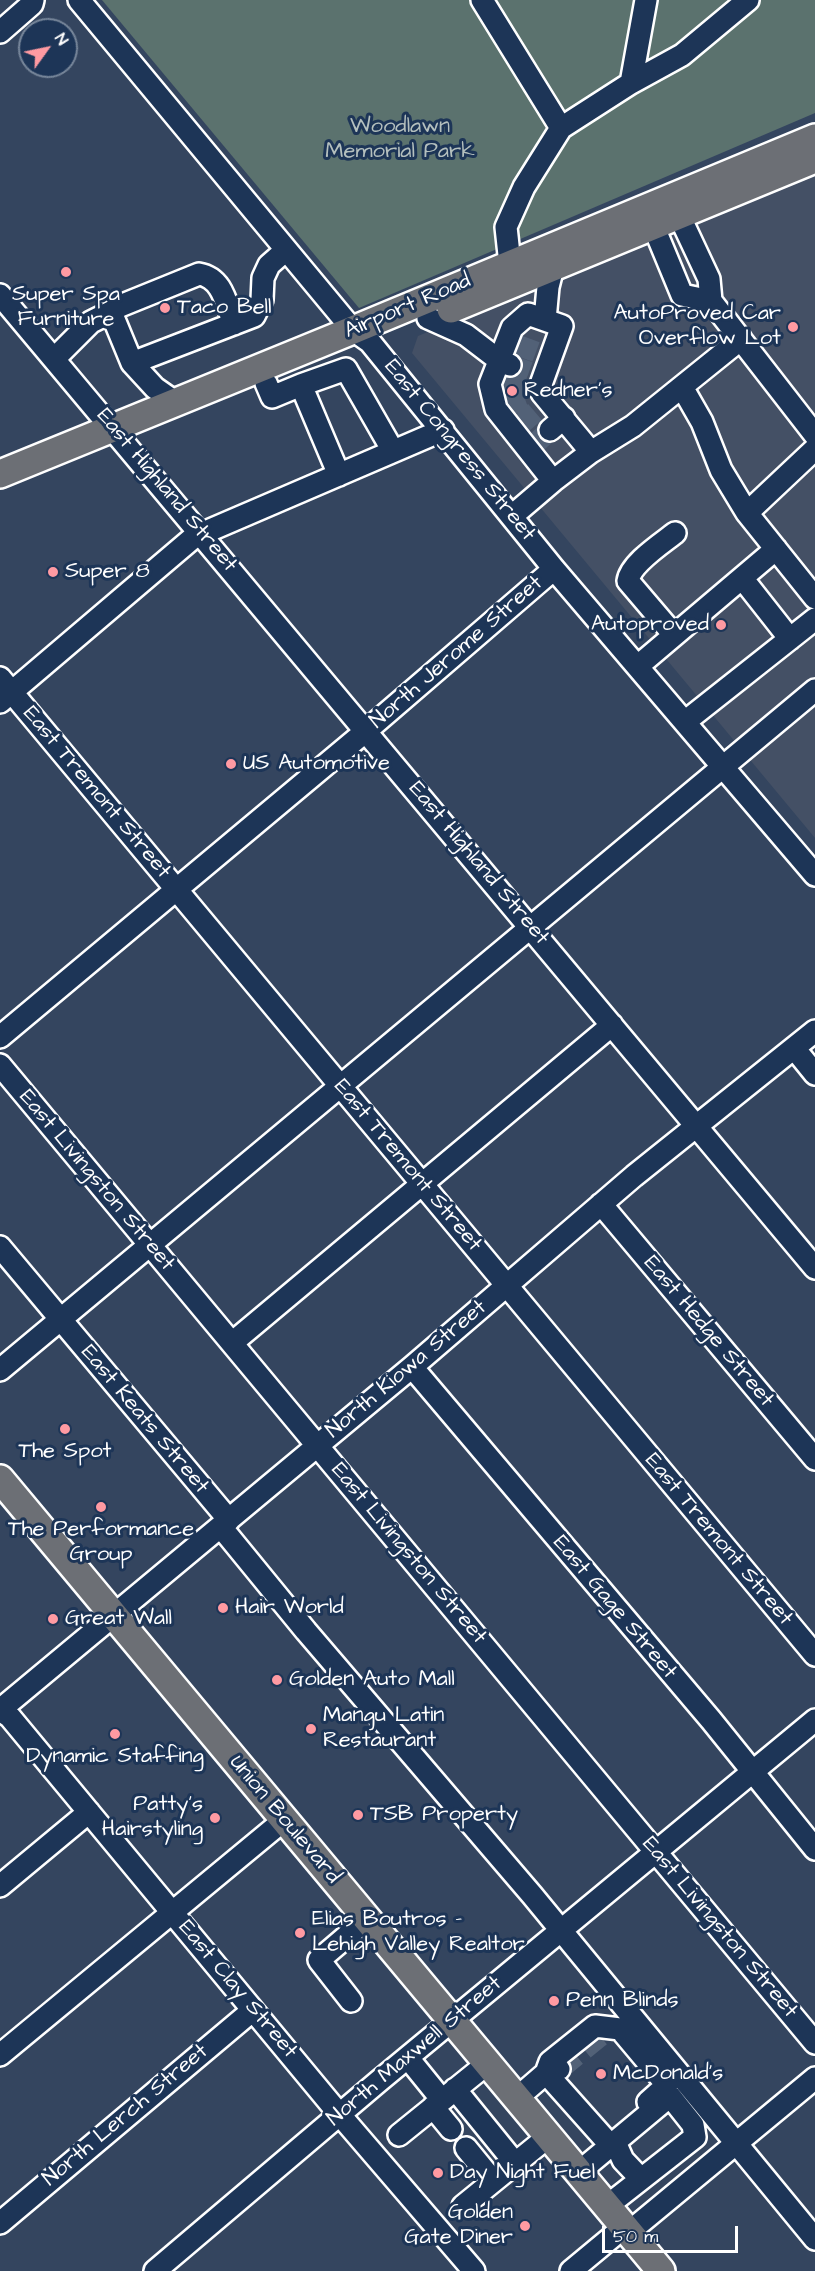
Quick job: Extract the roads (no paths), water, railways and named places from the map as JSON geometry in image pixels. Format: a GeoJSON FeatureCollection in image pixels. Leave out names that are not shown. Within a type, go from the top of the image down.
{"type":"FeatureCollection","features":[{"type":"Feature","properties":{"kind":"main road","name":"Airport Road"},"geometry":{"type":"LineString","coordinates":[[0,474],[266,383],[324,368],[362,336],[510,264],[815,138]]}},
{"type":"Feature","properties":{"kind":"main road","name":"Airport Road"},"geometry":{"type":"LineString","coordinates":[[0,493],[119,435],[176,402],[362,336],[428,318],[815,159]]}},
{"type":"Feature","properties":{"kind":"main road","name":"Union Boulevard"},"geometry":{"type":"LineString","coordinates":[[0,1479],[661,2271]]}},
{"type":"Feature","properties":{"kind":"street"},"geometry":{"type":"LineString","coordinates":[[0,32],[32,4],[33,0]]}},
{"type":"Feature","properties":{"kind":"street","name":"East Congress Street"},"geometry":{"type":"LineString","coordinates":[[79,0],[286,250],[443,430],[554,569],[815,875]]}},
{"type":"Feature","properties":{"kind":"street"},"geometry":{"type":"LineString","coordinates":[[482,0],[561,128]]}},
{"type":"Feature","properties":{"kind":"street"},"geometry":{"type":"LineString","coordinates":[[631,83],[646,0]]}},
{"type":"Feature","properties":{"kind":"street"},"geometry":{"type":"LineString","coordinates":[[510,264],[506,227],[524,187],[561,128],[631,83],[682,55],[748,0]]}},
{"type":"Feature","properties":{"kind":"street"},"geometry":{"type":"LineString","coordinates":[[679,215],[708,279],[711,301],[815,435]]}},
{"type":"Feature","properties":{"kind":"street"},"geometry":{"type":"LineString","coordinates":[[653,225],[682,295],[711,301]]}},
{"type":"Feature","properties":{"kind":"street"},"geometry":{"type":"LineString","coordinates":[[132,363],[254,316],[262,300],[263,278],[269,265],[286,250]]}},
{"type":"Feature","properties":{"kind":"street"},"geometry":{"type":"LineString","coordinates":[[545,320],[548,287],[553,267]]}},
{"type":"Feature","properties":{"kind":"street"},"geometry":{"type":"LineString","coordinates":[[54,358],[90,322],[120,306],[200,274],[210,276],[219,285],[234,324]]}},
{"type":"Feature","properties":{"kind":"street","name":"East Highland Street"},"geometry":{"type":"LineString","coordinates":[[0,295],[815,1268]]}},
{"type":"Feature","properties":{"kind":"street"},"geometry":{"type":"LineString","coordinates":[[111,312],[132,363],[155,388],[176,402]]}},
{"type":"Feature","properties":{"kind":"street"},"geometry":{"type":"LineString","coordinates":[[522,384],[562,326],[528,314],[512,328],[522,384],[544,435],[553,481]]}},
{"type":"Feature","properties":{"kind":"street"},"geometry":{"type":"LineString","coordinates":[[428,318],[466,335],[522,384],[544,435],[591,452]]}},
{"type":"Feature","properties":{"kind":"street"},"geometry":{"type":"LineString","coordinates":[[512,516],[591,452],[633,426],[741,339]]}},
{"type":"Feature","properties":{"kind":"street"},"geometry":{"type":"LineString","coordinates":[[266,383],[272,397],[302,385],[324,368],[346,369],[393,451]]}},
{"type":"Feature","properties":{"kind":"street"},"geometry":{"type":"LineString","coordinates":[[302,385],[339,475]]}},
{"type":"Feature","properties":{"kind":"street"},"geometry":{"type":"LineString","coordinates":[[682,387],[702,422],[721,470],[747,513],[815,598]]}},
{"type":"Feature","properties":{"kind":"street"},"geometry":{"type":"LineString","coordinates":[[4,691],[194,537],[443,430]]}},
{"type":"Feature","properties":{"kind":"street"},"geometry":{"type":"LineString","coordinates":[[747,513],[815,449]]}},
{"type":"Feature","properties":{"kind":"street"},"geometry":{"type":"LineString","coordinates":[[674,636],[628,581],[629,573],[635,566],[675,533]]}},
{"type":"Feature","properties":{"kind":"street"},"geometry":{"type":"LineString","coordinates":[[638,666],[776,549]]}},
{"type":"Feature","properties":{"kind":"street","name":"North Jerome Street"},"geometry":{"type":"LineString","coordinates":[[0,1037],[366,731],[554,569]]}},
{"type":"Feature","properties":{"kind":"street"},"geometry":{"type":"LineString","coordinates":[[742,578],[790,639]]}},
{"type":"Feature","properties":{"kind":"street"},"geometry":{"type":"LineString","coordinates":[[686,722],[815,619]]}},
{"type":"Feature","properties":{"kind":"street"},"geometry":{"type":"LineString","coordinates":[[0,1370],[815,690]]}},
{"type":"Feature","properties":{"kind":"street","name":"East Tremont Street"},"geometry":{"type":"LineString","coordinates":[[4,691],[176,889],[815,1655]]}},
{"type":"Feature","properties":{"kind":"street"},"geometry":{"type":"LineString","coordinates":[[232,1343],[612,1025]]}},
{"type":"Feature","properties":{"kind":"street","name":"North Kiowa Street"},"geometry":{"type":"LineString","coordinates":[[0,1710],[412,1367],[601,1204],[815,1031]]}},
{"type":"Feature","properties":{"kind":"street"},"geometry":{"type":"LineString","coordinates":[[794,1048],[815,1074]]}},
{"type":"Feature","properties":{"kind":"street","name":"East Livingston Street"},"geometry":{"type":"LineString","coordinates":[[0,1065],[815,2043]]}},
{"type":"Feature","properties":{"kind":"street","name":"East Hedge Street"},"geometry":{"type":"LineString","coordinates":[[601,1204],[815,1459]]}},
{"type":"Feature","properties":{"kind":"street","name":"East Keats Street"},"geometry":{"type":"LineString","coordinates":[[0,1247],[225,1523],[306,1632],[432,1776],[561,1932],[701,2118],[736,2144],[815,2239]]}},
{"type":"Feature","properties":{"kind":"street","name":"East Gage Street"},"geometry":{"type":"LineString","coordinates":[[412,1367],[711,1720],[815,1849]]}},
{"type":"Feature","properties":{"kind":"street","name":"East Clay Street"},"geometry":{"type":"LineString","coordinates":[[0,1710],[10,1717],[340,2115],[474,2271]]}},
{"type":"Feature","properties":{"kind":"street","name":"North Maxwell Street"},"geometry":{"type":"LineString","coordinates":[[155,2271],[815,1720]]}},
{"type":"Feature","properties":{"kind":"street"},"geometry":{"type":"LineString","coordinates":[[0,1886],[89,1812]]}},
{"type":"Feature","properties":{"kind":"street"},"geometry":{"type":"LineString","coordinates":[[0,2055],[284,1820]]}},
{"type":"Feature","properties":{"kind":"street"},"geometry":{"type":"LineString","coordinates":[[351,2001],[319,1960],[367,1918]]}},
{"type":"Feature","properties":{"kind":"street","name":"North Lerch Street"},"geometry":{"type":"LineString","coordinates":[[0,2223],[253,2010]]}},
{"type":"Feature","properties":{"kind":"street"},"geometry":{"type":"LineString","coordinates":[[617,2140],[630,2118],[667,2085],[620,2029],[607,2031],[595,2026],[550,2062],[553,2071],[617,2140],[623,2160],[640,2179]]}},
{"type":"Feature","properties":{"kind":"street"},"geometry":{"type":"LineString","coordinates":[[408,2058],[444,2099],[515,2163]]}},
{"type":"Feature","properties":{"kind":"street"},"geometry":{"type":"LineString","coordinates":[[399,2135],[488,2063]]}},
{"type":"Feature","properties":{"kind":"street"},"geometry":{"type":"LineString","coordinates":[[517,2098],[553,2071]]}},
{"type":"Feature","properties":{"kind":"street"},"geometry":{"type":"LineString","coordinates":[[571,2271],[736,2144],[815,2078]]}},
{"type":"Feature","properties":{"kind":"street"},"geometry":{"type":"LineString","coordinates":[[579,2172],[670,2096],[701,2118],[695,2137],[607,2206]]}},
{"type":"Feature","properties":{"kind":"street"},"geometry":{"type":"LineString","coordinates":[[444,2099],[451,2129]]}},
{"type":"Feature","properties":{"kind":"street"},"geometry":{"type":"LineString","coordinates":[[463,2206],[549,2136]]}},
{"type":"Feature","properties":{"kind":"street"},"geometry":{"type":"LineString","coordinates":[[466,2148],[493,2181]]}},
{"type":"Feature","properties":{"kind":"tunnel"},"geometry":{"type":"LineString","coordinates":[[517,345],[536,352]]}},
{"type":"Feature","properties":{"kind":"tunnel"},"geometry":{"type":"LineString","coordinates":[[510,365],[529,372]]}},
{"type":"Feature","properties":{"kind":"tunnel"},"geometry":{"type":"LineString","coordinates":[[503,385],[524,386]]}},
{"type":"Feature","properties":{"kind":"tunnel"},"geometry":{"type":"LineString","coordinates":[[506,406],[525,399]]}},
{"type":"Feature","properties":{"kind":"tunnel"},"geometry":{"type":"LineString","coordinates":[[521,424],[535,412]]}},
{"type":"Feature","properties":{"kind":"tunnel"},"geometry":{"type":"LineString","coordinates":[[536,443],[550,430]]}},
{"type":"Feature","properties":{"kind":"tunnel"},"geometry":{"type":"LineString","coordinates":[[560,2069],[604,2033]]}},
{"type":"Feature","properties":{"kind":"place","name":"Super Spa Furniture"},"geometry":{"type":"Point","coordinates":[66,272]}},
{"type":"Feature","properties":{"kind":"place","name":"Taco Bell"},"geometry":{"type":"Point","coordinates":[165,308]}},
{"type":"Feature","properties":{"kind":"place","name":"AutoProved Car Overflow Lot"},"geometry":{"type":"Point","coordinates":[793,327]}},
{"type":"Feature","properties":{"kind":"place","name":"Redner's"},"geometry":{"type":"Point","coordinates":[512,391]}},
{"type":"Feature","properties":{"kind":"place","name":"Super 8"},"geometry":{"type":"Point","coordinates":[53,572]}},
{"type":"Feature","properties":{"kind":"place","name":"Autoproved"},"geometry":{"type":"Point","coordinates":[721,625]}},
{"type":"Feature","properties":{"kind":"place","name":"US Automotive"},"geometry":{"type":"Point","coordinates":[231,764]}},
{"type":"Feature","properties":{"kind":"place","name":"The Spot"},"geometry":{"type":"Point","coordinates":[65,1429]}},
{"type":"Feature","properties":{"kind":"place","name":"The Performance Group"},"geometry":{"type":"Point","coordinates":[101,1507]}},
{"type":"Feature","properties":{"kind":"place","name":"Hair World"},"geometry":{"type":"Point","coordinates":[223,1608]}},
{"type":"Feature","properties":{"kind":"place","name":"Great Wall"},"geometry":{"type":"Point","coordinates":[53,1619]}},
{"type":"Feature","properties":{"kind":"place","name":"Golden Auto Mall"},"geometry":{"type":"Point","coordinates":[277,1680]}},
{"type":"Feature","properties":{"kind":"place","name":"Mangu Latin Restaurant"},"geometry":{"type":"Point","coordinates":[311,1729]}},
{"type":"Feature","properties":{"kind":"place","name":"Dynamic Staffing"},"geometry":{"type":"Point","coordinates":[115,1734]}},
{"type":"Feature","properties":{"kind":"place","name":"TSB Property"},"geometry":{"type":"Point","coordinates":[358,1815]}},
{"type":"Feature","properties":{"kind":"place","name":"Patty's Hairstyling"},"geometry":{"type":"Point","coordinates":[215,1818]}},
{"type":"Feature","properties":{"kind":"place","name":"Elias Boutros - Lehigh Valley Realtor"},"geometry":{"type":"Point","coordinates":[300,1933]}},
{"type":"Feature","properties":{"kind":"place","name":"Penn Blinds"},"geometry":{"type":"Point","coordinates":[554,2001]}},
{"type":"Feature","properties":{"kind":"place","name":"McDonald's"},"geometry":{"type":"Point","coordinates":[601,2074]}},
{"type":"Feature","properties":{"kind":"place","name":"Day Night Fuel"},"geometry":{"type":"Point","coordinates":[438,2173]}},
{"type":"Feature","properties":{"kind":"place","name":"Golden Gate Diner"},"geometry":{"type":"Point","coordinates":[525,2226]}},
{"type":"Feature","properties":{"kind":"park label","name":"Woodlawn Memorial Park"},"geometry":{"type":"Point","coordinates":[400,140]}}]}
